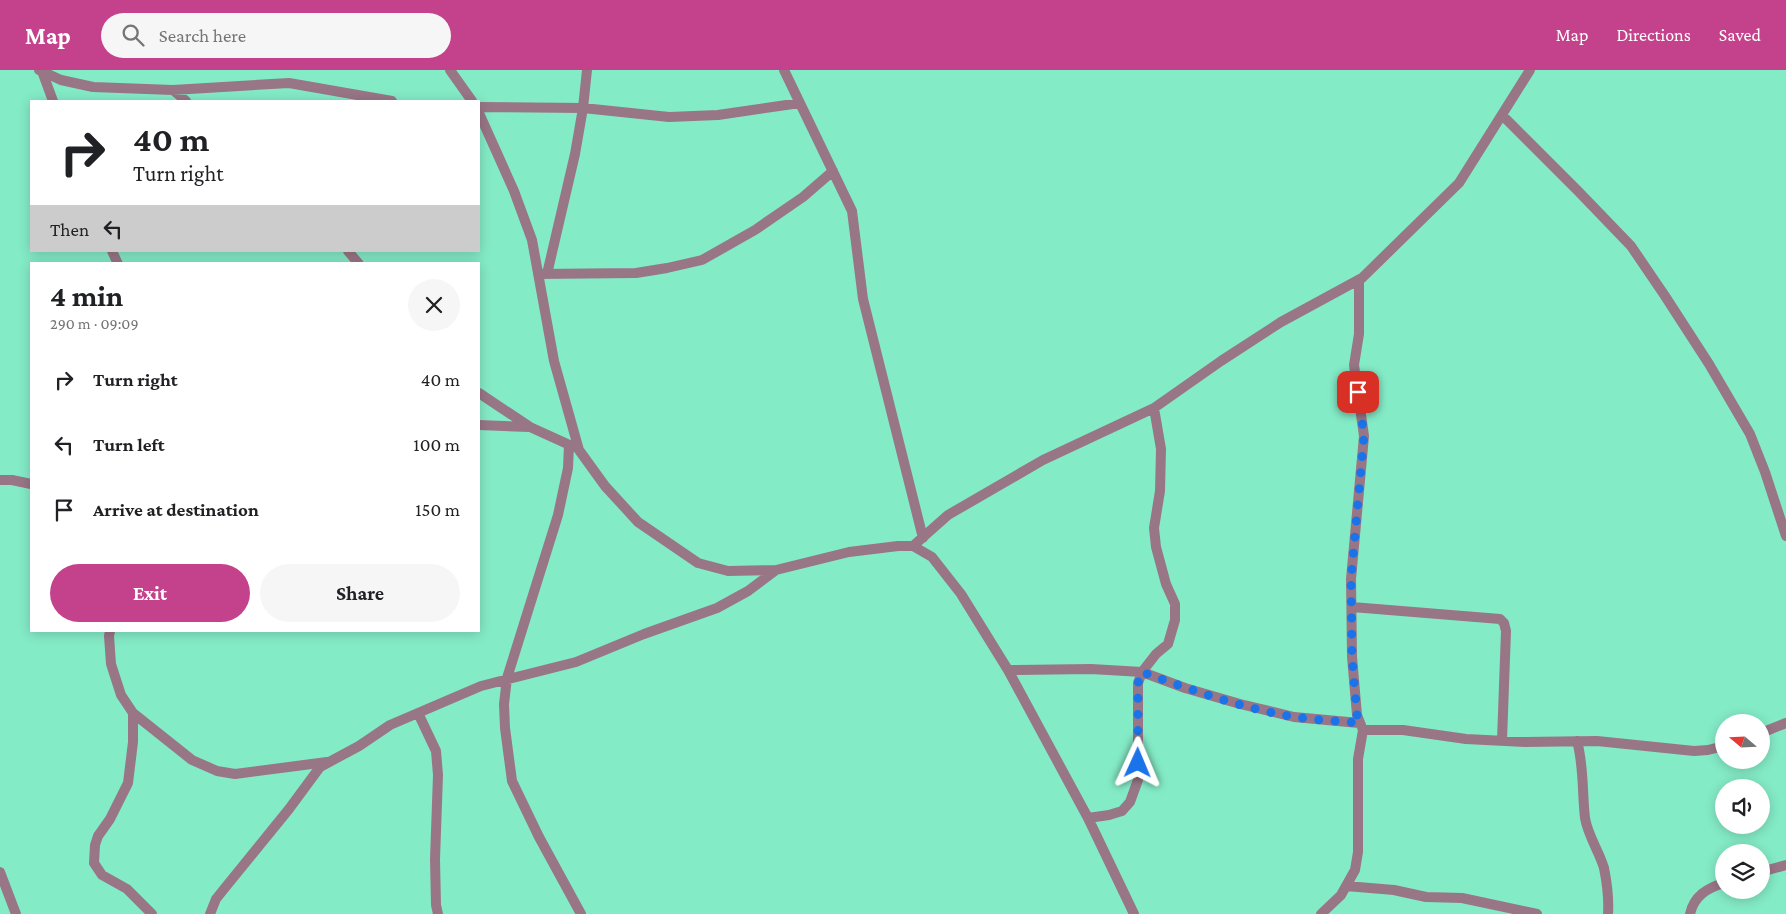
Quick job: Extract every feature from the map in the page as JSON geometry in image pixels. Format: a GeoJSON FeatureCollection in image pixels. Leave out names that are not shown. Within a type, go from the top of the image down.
{"type":"FeatureCollection","features":[{"type":"Feature","properties":{"kind":"street"},"geometry":{"type":"LineString","coordinates":[[40,70],[60,80],[93,87],[173,90],[289,83],[386,100]]}},
{"type":"Feature","properties":{"kind":"street"},"geometry":{"type":"LineString","coordinates":[[40,70],[54,100]]}},
{"type":"Feature","properties":{"kind":"street"},"geometry":{"type":"LineString","coordinates":[[450,70],[471,100]]}},
{"type":"Feature","properties":{"kind":"street"},"geometry":{"type":"LineString","coordinates":[[542,274],[575,154],[584,108],[587,70]]}},
{"type":"Feature","properties":{"kind":"street"},"geometry":{"type":"LineString","coordinates":[[784,70],[852,211],[863,299],[923,538]]}},
{"type":"Feature","properties":{"kind":"street"},"geometry":{"type":"LineString","coordinates":[[913,546],[948,516],[1043,460],[1154,408],[1281,322],[1359,280],[1459,183],[1530,70]]}},
{"type":"Feature","properties":{"kind":"street"},"geometry":{"type":"LineString","coordinates":[[173,90],[185,100]]}},
{"type":"Feature","properties":{"kind":"street"},"geometry":{"type":"LineString","coordinates":[[480,107],[584,108],[676,117],[718,115],[800,103]]}},
{"type":"Feature","properties":{"kind":"street"},"geometry":{"type":"LineString","coordinates":[[480,115],[514,191],[532,240],[542,274],[554,361],[579,450],[605,486],[638,522],[698,563],[728,571],[776,570],[849,552],[898,546],[913,546],[932,557],[961,594],[1008,670],[1088,818],[1134,914]]}},
{"type":"Feature","properties":{"kind":"street"},"geometry":{"type":"LineString","coordinates":[[1502,115],[1630,246],[1665,296],[1709,364],[1750,434],[1786,536]]}},
{"type":"Feature","properties":{"kind":"street"},"geometry":{"type":"LineString","coordinates":[[542,274],[636,273],[702,260],[755,230],[803,197],[833,171]]}},
{"type":"Feature","properties":{"kind":"street"},"geometry":{"type":"LineString","coordinates":[[349,252],[357,262]]}},
{"type":"Feature","properties":{"kind":"street"},"geometry":{"type":"LineString","coordinates":[[1321,914],[1341,895],[1355,870],[1358,852],[1358,759],[1361,726],[1357,715],[1352,657],[1351,579],[1364,436],[1354,365],[1359,334],[1359,280]]}},
{"type":"Feature","properties":{"kind":"street"},"geometry":{"type":"LineString","coordinates":[[480,395],[530,427],[579,450]]}},
{"type":"Feature","properties":{"kind":"street"},"geometry":{"type":"LineString","coordinates":[[1088,818],[1122,811],[1130,802],[1138,780],[1138,683],[1142,672],[1156,654],[1168,644],[1175,620],[1175,604],[1166,584],[1156,547],[1154,528],[1160,491],[1161,449],[1154,408]]}},
{"type":"Feature","properties":{"kind":"street"},"geometry":{"type":"LineString","coordinates":[[480,425],[530,427]]}},
{"type":"Feature","properties":{"kind":"street"},"geometry":{"type":"LineString","coordinates":[[569,445],[568,468],[558,515],[508,678],[504,704],[512,781],[539,837],[581,914]]}},
{"type":"Feature","properties":{"kind":"street"},"geometry":{"type":"LineString","coordinates":[[0,480],[12,480],[30,484]]}},
{"type":"Feature","properties":{"kind":"street"},"geometry":{"type":"LineString","coordinates":[[210,914],[224,889],[314,774],[328,762],[359,746],[390,725],[481,686],[576,662],[644,634],[717,608],[748,591],[776,570]]}},
{"type":"Feature","properties":{"kind":"street"},"geometry":{"type":"LineString","coordinates":[[1352,607],[1500,619],[1504,623],[1506,630],[1502,740]]}},
{"type":"Feature","properties":{"kind":"street"},"geometry":{"type":"LineString","coordinates":[[110,632],[111,664],[121,694],[133,713],[192,760],[226,774],[328,762]]}},
{"type":"Feature","properties":{"kind":"street"},"geometry":{"type":"LineString","coordinates":[[1008,670],[1091,669],[1142,672],[1185,688],[1285,714],[1466,739],[1597,741],[1694,750],[1715,748]]}},
{"type":"Feature","properties":{"kind":"street"},"geometry":{"type":"LineString","coordinates":[[133,713],[133,742],[128,783],[110,819],[94,845],[94,863],[102,875],[127,889],[152,914]]}},
{"type":"Feature","properties":{"kind":"street"},"geometry":{"type":"LineString","coordinates":[[418,713],[436,751],[438,775],[435,859],[438,914]]}},
{"type":"Feature","properties":{"kind":"street"},"geometry":{"type":"LineString","coordinates":[[1770,730],[1786,724]]}},
{"type":"Feature","properties":{"kind":"street"},"geometry":{"type":"LineString","coordinates":[[1577,741],[1581,756],[1586,818],[1590,834],[1604,868],[1609,900],[1608,914]]}},
{"type":"Feature","properties":{"kind":"street"},"geometry":{"type":"LineString","coordinates":[[1770,869],[1786,865]]}},
{"type":"Feature","properties":{"kind":"street"},"geometry":{"type":"LineString","coordinates":[[0,872],[16,914]]}},
{"type":"Feature","properties":{"kind":"street"},"geometry":{"type":"LineString","coordinates":[[1690,914],[1699,894],[1715,885]]}},
{"type":"Feature","properties":{"kind":"street"},"geometry":{"type":"LineString","coordinates":[[1346,886],[1394,890],[1426,897],[1462,898],[1537,914]]}},
{"type":"Feature","properties":{"kind":"route"},"geometry":{"type":"LineString","coordinates":[[1138,763],[1138,683],[1142,672],[1185,688],[1240,704],[1294,716],[1359,723],[1352,657],[1351,579],[1364,436],[1358,392]]}}]}
